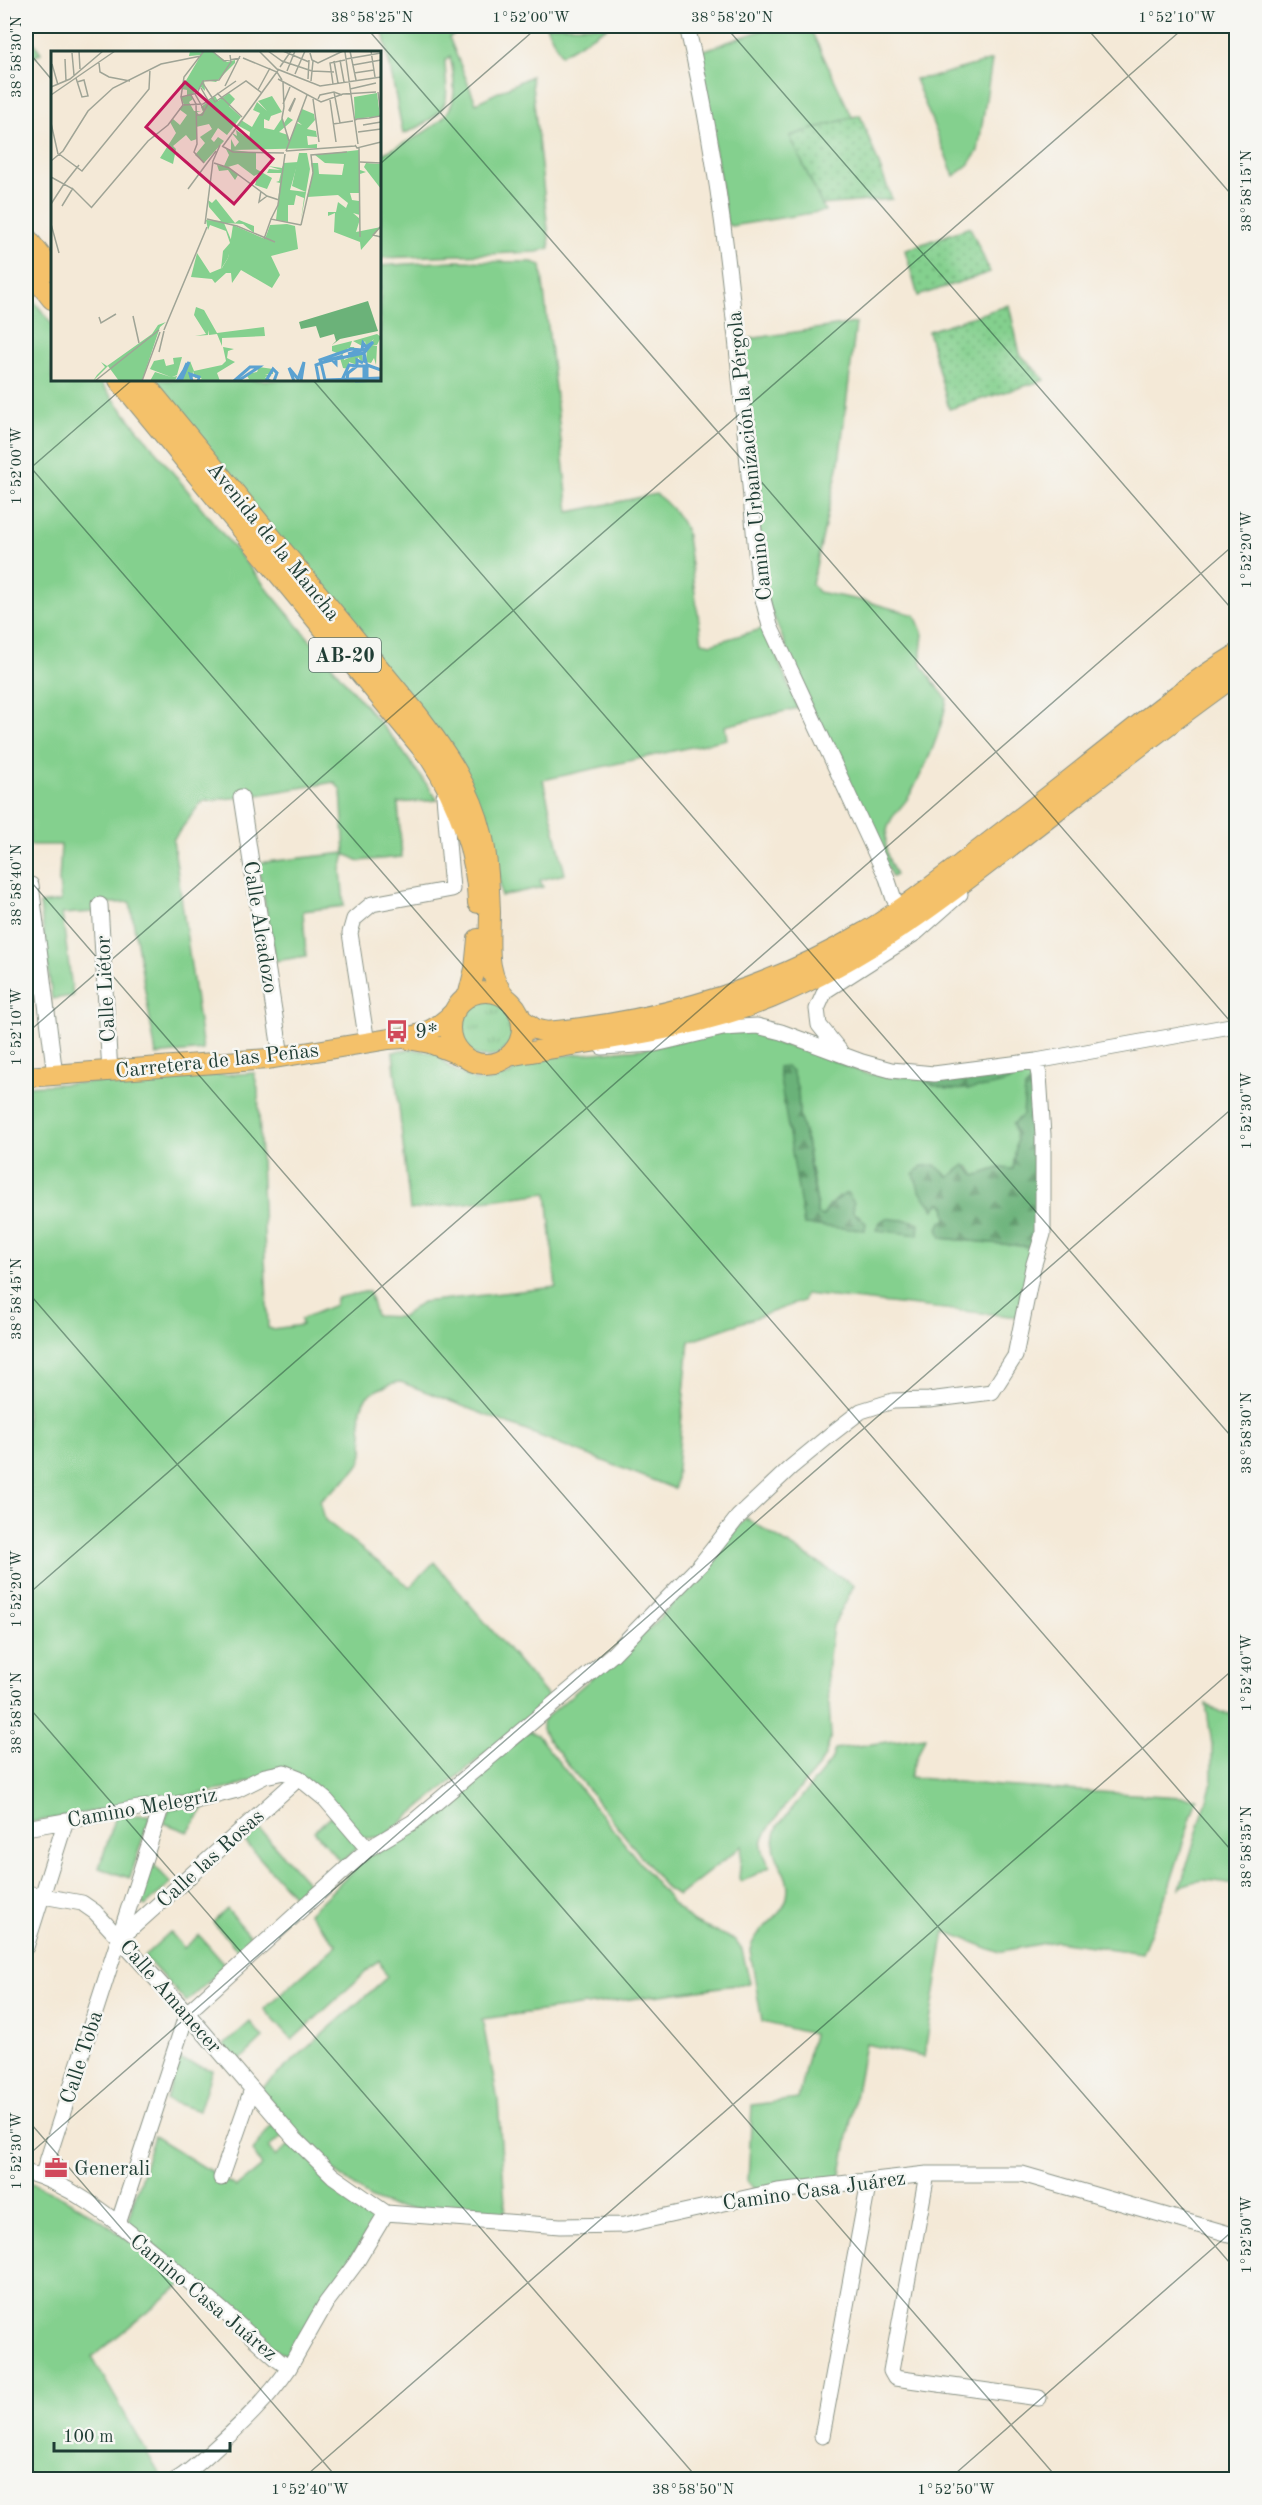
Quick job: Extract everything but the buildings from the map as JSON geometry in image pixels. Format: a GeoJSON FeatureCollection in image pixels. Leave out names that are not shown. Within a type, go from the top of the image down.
{"type":"FeatureCollection","features":[{"type":"Feature","properties":{"kind":"main road"},"geometry":{"type":"LineString","coordinates":[[26,237],[51,269]]}},
{"type":"Feature","properties":{"kind":"main road"},"geometry":{"type":"LineString","coordinates":[[26,266],[51,298]]}},
{"type":"Feature","properties":{"kind":"main road","name":"Avenida de la Mancha"},"geometry":{"type":"LineString","coordinates":[[120,381],[430,758],[443,778],[461,817],[478,898],[478,929],[468,990]]}},
{"type":"Feature","properties":{"kind":"main road","name":"Avenida de la Mancha"},"geometry":{"type":"LineString","coordinates":[[143,381],[417,714],[448,756],[468,791],[482,835],[489,896],[488,956],[494,980],[507,999]]}},
{"type":"Feature","properties":{"kind":"main road"},"geometry":{"type":"LineString","coordinates":[[521,1019],[536,1029],[547,1032],[655,1014],[738,992],[797,969],[831,952],[867,931],[932,885],[1139,724],[1236,655]]}},
{"type":"Feature","properties":{"kind":"main road"},"geometry":{"type":"LineString","coordinates":[[408,1039],[430,1043],[480,1064],[491,1064],[509,1056],[621,1038],[693,1023],[769,999],[868,950],[934,906],[1151,736],[1236,675]]}},
{"type":"Feature","properties":{"kind":"main road"},"geometry":{"type":"LineString","coordinates":[[468,990],[486,992],[507,999],[515,1006],[521,1019],[519,1042],[509,1056]]}},
{"type":"Feature","properties":{"kind":"main road"},"geometry":{"type":"LineString","coordinates":[[408,1039],[428,1033],[444,1023],[468,990]]}},
{"type":"Feature","properties":{"kind":"main road"},"geometry":{"type":"LineString","coordinates":[[463,1056],[453,1042],[450,1023],[468,990]]}},
{"type":"Feature","properties":{"kind":"main road","name":"Carretera de las Peñas"},"geometry":{"type":"LineString","coordinates":[[26,1077],[110,1072],[281,1056],[408,1039]]}},
{"type":"Feature","properties":{"kind":"street","name":"Camino Urbanización la Pérgola"},"geometry":{"type":"LineString","coordinates":[[687,26],[700,81],[725,229],[759,584],[770,626],[887,878],[894,899]]}},
{"type":"Feature","properties":{"kind":"street"},"geometry":{"type":"LineString","coordinates":[[367,1043],[350,933],[354,919],[372,904],[452,889],[444,796]]}},
{"type":"Feature","properties":{"kind":"street","name":"Calle Alcadozo"},"geometry":{"type":"LineString","coordinates":[[242,797],[281,1056]]}},
{"type":"Feature","properties":{"kind":"street"},"geometry":{"type":"LineString","coordinates":[[861,1062],[839,1050],[823,1032],[819,1025],[817,1009],[820,999],[832,985],[917,932],[969,886],[983,868]]}},
{"type":"Feature","properties":{"kind":"street"},"geometry":{"type":"LineString","coordinates":[[31,885],[55,1075]]}},
{"type":"Feature","properties":{"kind":"street","name":"Calle Liétor"},"geometry":{"type":"LineString","coordinates":[[100,905],[110,1072]]}},
{"type":"Feature","properties":{"kind":"street"},"geometry":{"type":"LineString","coordinates":[[569,1046],[611,1048],[644,1045],[669,1042],[723,1028],[757,1026],[781,1032],[861,1062],[891,1070],[934,1074],[1035,1061],[1236,1025]]}},
{"type":"Feature","properties":{"kind":"street"},"geometry":{"type":"LineString","coordinates":[[118,2224],[187,2013],[368,1849],[413,1822],[613,1654],[659,1610],[701,1564],[738,1517],[790,1468],[861,1411],[892,1401],[949,1398],[992,1392],[1016,1356],[1033,1267],[1043,1234],[1043,1135],[1039,1075],[1035,1061]]}},
{"type":"Feature","properties":{"kind":"street","name":"Camino Melegriz"},"geometry":{"type":"LineString","coordinates":[[26,1828],[191,1802],[237,1790],[265,1776],[284,1772],[299,1778]]}},
{"type":"Feature","properties":{"kind":"street"},"geometry":{"type":"LineString","coordinates":[[299,1778],[326,1800],[368,1849]]}},
{"type":"Feature","properties":{"kind":"street","name":"Calle las Rosas"},"geometry":{"type":"LineString","coordinates":[[120,1938],[299,1778]]}},
{"type":"Feature","properties":{"kind":"street","name":"Calle Toba"},"geometry":{"type":"LineString","coordinates":[[42,2177],[162,1805]]}},
{"type":"Feature","properties":{"kind":"street"},"geometry":{"type":"LineString","coordinates":[[26,1947],[66,1820]]}},
{"type":"Feature","properties":{"kind":"street","name":"Calle Amanecer"},"geometry":{"type":"LineString","coordinates":[[26,1893],[88,1906],[187,2013],[294,2138],[333,2176],[386,2213]]}},
{"type":"Feature","properties":{"kind":"street"},"geometry":{"type":"LineString","coordinates":[[221,2178],[252,2089]]}},
{"type":"Feature","properties":{"kind":"street","name":"Camino Casa Juárez"},"geometry":{"type":"LineString","coordinates":[[26,2172],[42,2177],[82,2197],[197,2286],[289,2368],[326,2303],[356,2263],[386,2213],[560,2226],[625,2225],[778,2192],[927,2174],[1022,2174],[1236,2236]]}},
{"type":"Feature","properties":{"kind":"street"},"geometry":{"type":"LineString","coordinates":[[927,2174],[891,2371],[895,2378],[1038,2398]]}},
{"type":"Feature","properties":{"kind":"street"},"geometry":{"type":"LineString","coordinates":[[822,2436],[868,2181]]}},
{"type":"Feature","properties":{"kind":"street"},"geometry":{"type":"LineString","coordinates":[[176,2480],[187,2474],[234,2432],[273,2391],[289,2368]]}},
{"type":"Feature","properties":{"kind":"green space"},"geometry":{"type":"Polygon","coordinates":[[[382,26],[469,26],[449,37],[476,103],[531,76],[550,248],[537,252],[381,258],[381,154],[430,129],[446,114],[453,100],[454,88],[450,56],[445,61],[447,90],[444,105],[429,121],[403,134],[382,26]]]}},
{"type":"Feature","properties":{"kind":"green space"},"geometry":{"type":"Polygon","coordinates":[[[546,26],[609,26],[561,55],[546,26]]]}},
{"type":"Feature","properties":{"kind":"green space"},"geometry":{"type":"Polygon","coordinates":[[[774,26],[809,26],[853,119],[790,136],[825,211],[731,226],[727,224],[699,52],[774,26]]]}},
{"type":"Feature","properties":{"kind":"green space"},"geometry":{"type":"Polygon","coordinates":[[[26,31],[41,53],[26,62],[26,31]]]}},
{"type":"Feature","properties":{"kind":"green space"},"geometry":{"type":"Polygon","coordinates":[[[992,60],[978,151],[969,164],[954,176],[915,79],[932,77],[992,60]]]}},
{"type":"Feature","properties":{"kind":"green space"},"geometry":{"type":"Polygon","coordinates":[[[860,115],[892,199],[822,205],[790,136],[860,115]]]}},
{"type":"Feature","properties":{"kind":"green space"},"geometry":{"type":"Polygon","coordinates":[[[970,227],[990,272],[918,296],[905,250],[970,227]]]}},
{"type":"Feature","properties":{"kind":"green space"},"geometry":{"type":"Polygon","coordinates":[[[452,261],[532,262],[541,265],[569,512],[656,494],[661,498],[677,515],[686,530],[702,642],[711,644],[765,628],[798,708],[725,726],[727,739],[543,780],[565,874],[540,880],[543,887],[501,896],[499,876],[487,828],[151,381],[381,381],[381,266],[452,261]]]}},
{"type":"Feature","properties":{"kind":"green space"},"geometry":{"type":"Polygon","coordinates":[[[26,291],[51,323],[51,381],[99,381],[273,596],[396,742],[438,800],[398,803],[402,857],[359,861],[345,854],[341,870],[344,906],[303,911],[306,956],[276,961],[257,863],[345,853],[341,790],[334,782],[252,796],[202,801],[173,840],[203,1050],[156,1055],[130,902],[98,904],[94,912],[62,914],[73,996],[52,999],[40,904],[61,901],[59,881],[61,845],[29,845],[30,672],[26,672],[26,291]]]}},
{"type":"Feature","properties":{"kind":"green space"},"geometry":{"type":"Polygon","coordinates":[[[1009,305],[1020,354],[1045,380],[949,409],[928,331],[1009,305]]]}},
{"type":"Feature","properties":{"kind":"green space"},"geometry":{"type":"Polygon","coordinates":[[[856,323],[839,463],[812,584],[818,592],[865,601],[915,615],[923,634],[922,665],[947,699],[933,747],[923,770],[908,798],[889,825],[886,849],[896,875],[892,877],[821,731],[763,591],[742,340],[856,323]]]}},
{"type":"Feature","properties":{"kind":"green space"},"geometry":{"type":"Polygon","coordinates":[[[480,999],[492,999],[507,1007],[515,1022],[515,1034],[507,1049],[492,1057],[480,1057],[465,1049],[457,1034],[457,1022],[465,1007],[480,999]]]}},
{"type":"Feature","properties":{"kind":"green space"},"geometry":{"type":"Polygon","coordinates":[[[772,1031],[774,1043],[804,1049],[864,1073],[893,1077],[928,1076],[926,1082],[947,1089],[1014,1071],[1029,1072],[1035,1079],[1023,1115],[1013,1124],[1017,1140],[1013,1169],[999,1168],[975,1176],[969,1166],[940,1202],[944,1205],[947,1214],[941,1238],[1032,1247],[1019,1317],[805,1294],[803,1301],[689,1341],[675,1489],[401,1382],[379,1389],[369,1395],[363,1403],[361,1461],[348,1477],[320,1501],[325,1520],[410,1587],[434,1562],[551,1700],[382,1838],[363,1838],[286,1770],[226,1789],[26,1823],[26,1086],[254,1073],[258,1089],[268,1328],[272,1329],[302,1325],[301,1319],[335,1305],[336,1298],[369,1291],[376,1316],[402,1317],[422,1302],[556,1287],[547,1193],[410,1210],[393,1052],[411,1049],[436,1053],[450,1068],[476,1081],[489,1081],[511,1074],[519,1064],[558,1056],[642,1049],[719,1032],[772,1031]],[[799,1115],[804,1225],[861,1217],[853,1212],[839,1196],[823,1216],[817,1214],[806,1140],[799,1115]]]}},
{"type":"Feature","properties":{"kind":"green space"},"geometry":{"type":"Polygon","coordinates":[[[786,1066],[792,1071],[798,1090],[799,1115],[806,1140],[817,1214],[823,1216],[829,1206],[847,1192],[854,1203],[853,1212],[866,1223],[865,1230],[804,1225],[778,1067],[786,1066]]]}},
{"type":"Feature","properties":{"kind":"green space"},"geometry":{"type":"Polygon","coordinates":[[[1014,1071],[1014,1078],[983,1088],[949,1089],[926,1082],[928,1076],[1014,1071]]]}},
{"type":"Feature","properties":{"kind":"green space"},"geometry":{"type":"Polygon","coordinates":[[[1029,1084],[1036,1088],[1041,1219],[1032,1247],[941,1238],[938,1228],[941,1222],[947,1220],[945,1205],[940,1202],[934,1210],[919,1190],[914,1174],[922,1166],[935,1165],[949,1177],[965,1165],[975,1176],[999,1168],[1013,1169],[1017,1140],[1013,1124],[1023,1115],[1025,1088],[1029,1084]]]}},
{"type":"Feature","properties":{"kind":"green space"},"geometry":{"type":"Polygon","coordinates":[[[886,1218],[919,1223],[918,1235],[876,1230],[880,1222],[886,1218]]]}},
{"type":"Feature","properties":{"kind":"green space"},"geometry":{"type":"Polygon","coordinates":[[[746,1518],[854,1585],[833,1626],[827,1672],[831,1736],[825,1756],[819,1766],[777,1817],[764,1838],[762,1848],[770,1867],[741,1882],[739,1878],[742,1846],[678,1896],[667,1889],[546,1737],[542,1729],[542,1721],[655,1623],[746,1518]]]}},
{"type":"Feature","properties":{"kind":"green space"},"geometry":{"type":"Polygon","coordinates":[[[1206,1704],[1220,1713],[1236,1714],[1236,1884],[1200,1880],[1180,1888],[1212,1783],[1212,1745],[1206,1704]]]}},
{"type":"Feature","properties":{"kind":"green space"},"geometry":{"type":"Polygon","coordinates":[[[529,1731],[537,1735],[673,1904],[693,1922],[735,1940],[742,1950],[750,1983],[482,2019],[498,2100],[506,2218],[392,2207],[370,2198],[317,2157],[261,2089],[387,1977],[379,1960],[292,2040],[264,2009],[337,1945],[309,1913],[374,1851],[377,1853],[394,1841],[529,1731]]]}},
{"type":"Feature","properties":{"kind":"green space"},"geometry":{"type":"Polygon","coordinates":[[[925,1737],[909,1777],[1000,1786],[1197,1798],[1169,1888],[1142,1953],[1056,1941],[997,1952],[945,1931],[924,2057],[865,2044],[840,2179],[755,2189],[748,2182],[752,2105],[798,2099],[813,2034],[762,2022],[750,1950],[757,1935],[780,1911],[787,1897],[786,1878],[774,1847],[778,1826],[831,1761],[835,1749],[925,1737]]]}},
{"type":"Feature","properties":{"kind":"green space"},"geometry":{"type":"Polygon","coordinates":[[[208,1802],[188,1832],[164,1823],[169,1809],[208,1802]]]}},
{"type":"Feature","properties":{"kind":"green space"},"geometry":{"type":"Polygon","coordinates":[[[116,1816],[150,1816],[130,1878],[99,1868],[116,1816]]]}},
{"type":"Feature","properties":{"kind":"green space"},"geometry":{"type":"Polygon","coordinates":[[[331,1816],[359,1846],[341,1862],[314,1831],[331,1816]]]}},
{"type":"Feature","properties":{"kind":"green space"},"geometry":{"type":"Polygon","coordinates":[[[257,1826],[312,1888],[298,1901],[243,1839],[257,1826]]]}},
{"type":"Feature","properties":{"kind":"green space"},"geometry":{"type":"Polygon","coordinates":[[[151,1862],[171,1883],[145,1906],[139,1900],[151,1862]]]}},
{"type":"Feature","properties":{"kind":"green space"},"geometry":{"type":"Polygon","coordinates":[[[227,1909],[254,1940],[240,1953],[213,1922],[227,1909]]]}},
{"type":"Feature","properties":{"kind":"green space"},"geometry":{"type":"Polygon","coordinates":[[[170,1932],[184,1948],[199,1935],[226,1966],[186,2002],[144,1956],[170,1932]]]}},
{"type":"Feature","properties":{"kind":"green space"},"geometry":{"type":"Polygon","coordinates":[[[250,2022],[263,2038],[238,2062],[224,2045],[250,2022]]]}},
{"type":"Feature","properties":{"kind":"green space"},"geometry":{"type":"Polygon","coordinates":[[[179,2060],[212,2070],[199,2111],[166,2100],[179,2060]]]}},
{"type":"Feature","properties":{"kind":"green space"},"geometry":{"type":"Polygon","coordinates":[[[272,2124],[283,2136],[269,2147],[275,2156],[292,2143],[367,2209],[372,2215],[373,2223],[292,2351],[286,2355],[274,2350],[127,2223],[154,2136],[236,2187],[262,2166],[253,2151],[272,2124]]]}},
{"type":"Feature","properties":{"kind":"green space"},"geometry":{"type":"Polygon","coordinates":[[[26,2181],[69,2200],[89,2212],[183,2283],[92,2357],[160,2475],[149,2479],[26,2479],[26,2181]]]}},
{"type":"Feature","properties":{"kind":"place","name":"9*"},"geometry":{"type":"Point","coordinates":[397,1031]}},
{"type":"Feature","properties":{"kind":"place","name":"Generali"},"geometry":{"type":"Point","coordinates":[56,2168]}}]}
